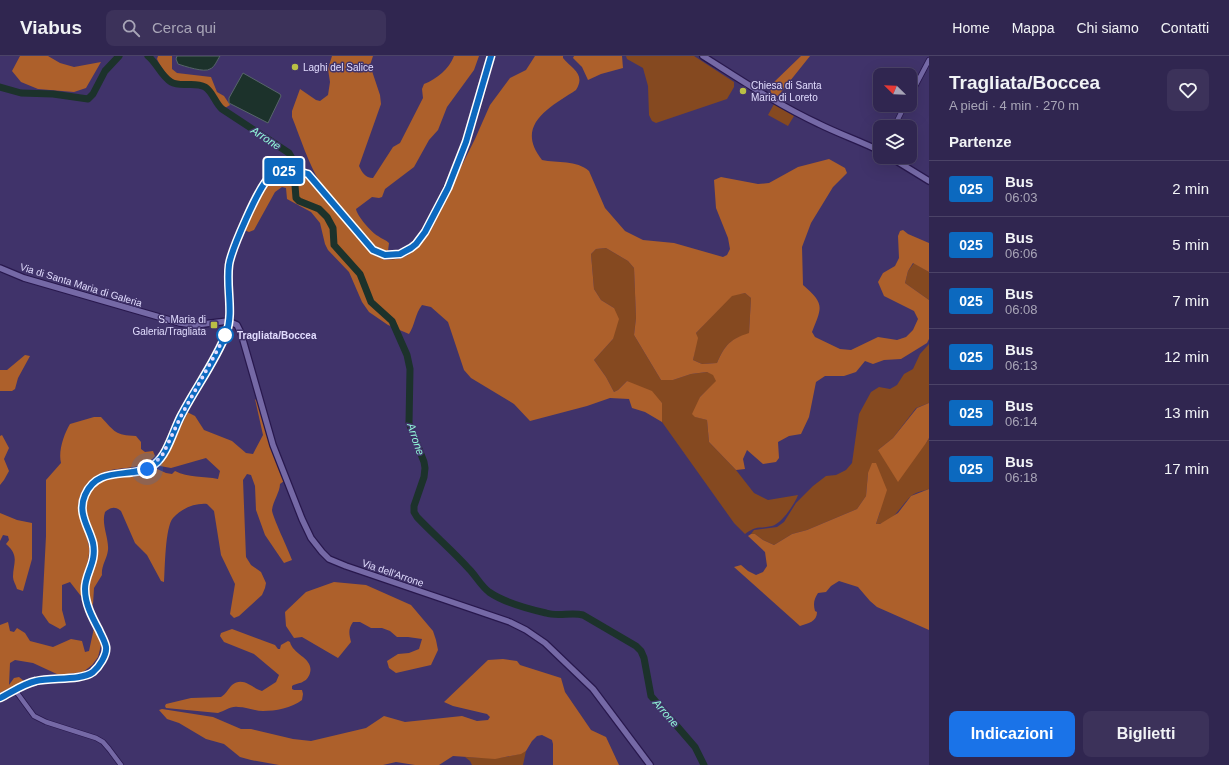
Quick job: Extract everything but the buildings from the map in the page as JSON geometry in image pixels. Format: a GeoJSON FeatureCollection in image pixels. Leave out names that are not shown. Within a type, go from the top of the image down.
{"type":"FeatureCollection","features":[{"type":"Feature","properties":{"kind":"street"},"geometry":{"type":"LineString","coordinates":[[0,698],[29,683],[39,680],[86,676],[93,672],[100,664],[106,647],[88,608],[85,591],[93,562],[93,551],[92,542],[83,516],[84,497],[90,486],[102,477],[141,471],[152,466],[159,460],[166,448],[181,416],[223,340],[228,321],[228,271],[232,254],[252,206],[264,183],[274,174],[285,171],[304,172],[312,177],[320,189],[373,250],[390,256],[407,251],[422,237],[448,188],[466,142],[491,56]]}},
{"type":"Feature","properties":{"kind":"street"},"geometry":{"type":"LineString","coordinates":[[703,56],[791,110],[873,148]]}},
{"type":"Feature","properties":{"kind":"street"},"geometry":{"type":"LineString","coordinates":[[917,83],[929,60]]}},
{"type":"Feature","properties":{"kind":"street"},"geometry":{"type":"LineString","coordinates":[[901,164],[929,181]]}},
{"type":"Feature","properties":{"kind":"street","name":"Via di Santa Maria di Galeria"},"geometry":{"type":"LineString","coordinates":[[0,268],[24,278],[180,323],[195,325],[228,321]]}},
{"type":"Feature","properties":{"kind":"street","name":"Via dell'Arrone"},"geometry":{"type":"LineString","coordinates":[[228,321],[236,324],[240,330],[272,445],[304,526],[313,541],[325,555],[335,562],[372,576],[510,622],[535,636],[550,648],[593,689],[650,765]]}},
{"type":"Feature","properties":{"kind":"street"},"geometry":{"type":"LineString","coordinates":[[16,690],[34,716],[46,722],[96,738],[103,742],[121,765]]}},
{"type":"Feature","properties":{"kind":"shaded area"},"geometry":{"type":"Polygon","coordinates":[[[20,56],[48,56],[60,63],[74,67],[101,62],[86,88],[74,92],[38,89],[21,82],[12,71],[20,56]]]}},
{"type":"Feature","properties":{"kind":"shaded area"},"geometry":{"type":"Polygon","coordinates":[[[158,56],[172,56],[172,69],[177,73],[211,77],[217,92],[224,96],[230,105],[225,108],[212,91],[202,84],[180,83],[173,80],[166,74],[161,66],[157,59],[158,56]]]}},
{"type":"Feature","properties":{"kind":"shaded area"},"geometry":{"type":"Polygon","coordinates":[[[177,56],[220,56],[212,68],[204,70],[194,69],[178,64],[176,59],[177,56]]]}},
{"type":"Feature","properties":{"kind":"shaded area"},"geometry":{"type":"Polygon","coordinates":[[[332,56],[373,56],[370,65],[380,95],[381,104],[359,166],[366,176],[373,178],[393,147],[400,143],[423,98],[422,89],[424,84],[442,73],[452,61],[454,56],[479,56],[474,70],[447,107],[438,130],[429,140],[414,167],[385,189],[382,197],[372,197],[356,209],[359,216],[369,228],[389,243],[388,251],[375,246],[325,190],[312,167],[292,117],[292,111],[300,89],[316,100],[320,101],[328,95],[330,82],[328,69],[332,56]]]}},
{"type":"Feature","properties":{"kind":"shaded area"},"geometry":{"type":"Polygon","coordinates":[[[535,56],[563,56],[563,58],[577,72],[579,76],[579,84],[576,90],[546,110],[539,118],[534,127],[532,137],[534,148],[542,160],[573,163],[584,167],[589,171],[605,208],[625,231],[643,240],[674,243],[723,257],[727,255],[730,249],[728,238],[716,208],[714,180],[721,177],[758,184],[769,183],[798,167],[829,159],[845,168],[847,173],[833,187],[811,223],[802,247],[803,285],[815,297],[820,306],[818,317],[812,332],[815,337],[840,349],[851,350],[878,337],[897,340],[906,337],[913,330],[918,319],[914,311],[884,296],[878,282],[883,273],[895,266],[899,258],[898,236],[900,231],[903,230],[908,234],[929,243],[929,272],[913,263],[908,271],[905,283],[929,300],[929,339],[927,343],[901,359],[884,360],[873,364],[865,361],[856,372],[844,376],[825,376],[816,382],[809,417],[801,434],[789,436],[778,442],[779,458],[776,462],[763,464],[747,450],[743,459],[745,469],[736,470],[709,442],[707,420],[695,417],[692,414],[700,397],[716,381],[713,375],[707,372],[691,374],[673,380],[661,380],[634,335],[636,318],[634,268],[628,261],[606,248],[596,249],[591,254],[594,289],[601,300],[614,308],[619,319],[613,339],[594,360],[614,392],[627,381],[652,391],[662,403],[662,422],[645,412],[632,408],[629,399],[610,398],[587,406],[530,421],[514,404],[471,378],[464,370],[448,322],[431,307],[422,305],[409,334],[388,325],[369,312],[362,302],[349,272],[328,250],[320,223],[311,212],[287,199],[286,188],[282,187],[275,192],[254,230],[249,232],[244,230],[266,183],[276,176],[288,174],[304,176],[310,178],[369,251],[385,260],[401,258],[408,255],[420,242],[432,225],[475,139],[490,105],[510,78],[526,70],[535,56]],[[745,293],[732,296],[696,333],[698,338],[693,360],[702,364],[717,363],[726,347],[733,340],[749,333],[751,298],[745,293]]]}},
{"type":"Feature","properties":{"kind":"shaded area"},"geometry":{"type":"Polygon","coordinates":[[[574,56],[622,56],[623,68],[601,74],[588,80],[582,67],[573,58],[574,56]]]}},
{"type":"Feature","properties":{"kind":"shaded area"},"geometry":{"type":"Polygon","coordinates":[[[626,56],[694,56],[734,82],[734,87],[727,99],[656,123],[652,121],[649,115],[648,86],[643,68],[627,59],[626,56]]]}},
{"type":"Feature","properties":{"kind":"shaded area"},"geometry":{"type":"Polygon","coordinates":[[[801,56],[810,56],[778,96],[771,93],[770,88],[772,84],[801,56]]]}},
{"type":"Feature","properties":{"kind":"shaded area"},"geometry":{"type":"Polygon","coordinates":[[[243,73],[281,96],[268,123],[229,103],[229,98],[243,73]]]}},
{"type":"Feature","properties":{"kind":"shaded area"},"geometry":{"type":"Polygon","coordinates":[[[774,104],[794,116],[788,126],[768,115],[774,104]]]}},
{"type":"Feature","properties":{"kind":"shaded area"},"geometry":{"type":"Polygon","coordinates":[[[606,248],[628,261],[634,268],[636,318],[634,335],[661,380],[673,380],[691,374],[707,372],[713,374],[717,381],[700,397],[696,417],[707,420],[709,442],[736,470],[754,493],[768,500],[798,495],[787,513],[776,524],[772,526],[755,528],[745,534],[734,523],[662,422],[662,403],[627,381],[614,392],[594,360],[613,339],[614,308],[601,300],[594,289],[591,254],[596,249],[606,248]]]}},
{"type":"Feature","properties":{"kind":"shaded area"},"geometry":{"type":"Polygon","coordinates":[[[914,263],[929,272],[929,300],[905,283],[908,271],[914,263]]]}},
{"type":"Feature","properties":{"kind":"shaded area"},"geometry":{"type":"Polygon","coordinates":[[[745,293],[751,298],[749,334],[737,338],[729,344],[717,363],[702,364],[693,360],[697,338],[696,333],[732,295],[745,293]]]}},
{"type":"Feature","properties":{"kind":"shaded area"},"geometry":{"type":"Polygon","coordinates":[[[929,344],[929,403],[916,408],[893,438],[878,450],[926,443],[929,438],[929,489],[911,496],[891,518],[882,523],[876,524],[880,512],[868,473],[866,496],[857,509],[807,530],[792,534],[774,545],[755,534],[751,534],[754,530],[777,527],[784,522],[796,503],[813,486],[826,476],[836,475],[846,470],[852,463],[859,414],[871,392],[879,387],[890,389],[897,385],[904,374],[913,369],[920,354],[929,344]]]}},
{"type":"Feature","properties":{"kind":"shaded area"},"geometry":{"type":"Polygon","coordinates":[[[25,355],[30,356],[18,378],[15,389],[12,391],[0,391],[0,370],[7,370],[25,355]]]}},
{"type":"Feature","properties":{"kind":"shaded area"},"geometry":{"type":"Polygon","coordinates":[[[255,399],[260,404],[284,481],[280,484],[272,510],[292,560],[284,563],[265,535],[256,510],[255,486],[251,475],[247,474],[243,480],[246,557],[251,565],[261,572],[266,583],[262,595],[239,616],[234,618],[230,614],[235,584],[221,555],[214,511],[207,504],[198,504],[180,511],[170,523],[165,558],[164,582],[161,581],[147,555],[135,543],[121,511],[117,508],[113,508],[105,512],[104,526],[108,550],[102,569],[102,575],[94,588],[93,604],[91,606],[87,589],[95,565],[95,548],[85,511],[87,498],[91,490],[101,479],[122,474],[145,473],[155,468],[166,473],[172,474],[175,471],[191,476],[218,479],[220,471],[206,458],[171,468],[160,466],[159,464],[187,412],[195,416],[204,430],[232,441],[246,453],[253,454],[263,435],[255,399]]]}},
{"type":"Feature","properties":{"kind":"shaded area"},"geometry":{"type":"Polygon","coordinates":[[[929,403],[929,438],[898,482],[878,450],[893,438],[917,408],[929,403]]]}},
{"type":"Feature","properties":{"kind":"shaded area"},"geometry":{"type":"Polygon","coordinates":[[[94,417],[101,417],[119,434],[136,436],[141,442],[141,449],[145,452],[153,451],[155,456],[144,464],[116,469],[96,476],[83,493],[80,503],[80,511],[90,550],[88,579],[84,600],[70,582],[62,585],[62,610],[66,625],[60,629],[49,623],[42,613],[46,536],[46,480],[61,463],[60,453],[62,443],[70,424],[94,417]]]}},
{"type":"Feature","properties":{"kind":"shaded area"},"geometry":{"type":"Polygon","coordinates":[[[2,435],[9,448],[4,459],[9,471],[0,485],[0,436],[2,435]]]}},
{"type":"Feature","properties":{"kind":"shaded area"},"geometry":{"type":"Polygon","coordinates":[[[872,463],[876,463],[887,490],[876,524],[880,524],[898,513],[911,496],[929,489],[929,630],[877,607],[858,587],[839,581],[831,586],[826,592],[818,593],[814,604],[817,615],[812,622],[800,626],[734,567],[741,565],[756,575],[763,572],[767,566],[765,552],[748,536],[751,534],[755,534],[774,545],[792,534],[807,530],[857,509],[866,496],[868,473],[872,463]]]}},
{"type":"Feature","properties":{"kind":"shaded area"},"geometry":{"type":"Polygon","coordinates":[[[0,513],[17,520],[32,523],[32,559],[23,591],[17,589],[13,580],[15,560],[13,552],[6,544],[9,540],[8,536],[3,535],[0,541],[0,513]]]}},
{"type":"Feature","properties":{"kind":"shaded area"},"geometry":{"type":"Polygon","coordinates":[[[334,582],[366,585],[411,605],[433,631],[436,640],[438,650],[431,665],[396,673],[389,668],[387,661],[398,654],[409,653],[419,649],[422,639],[397,637],[390,631],[382,628],[371,628],[360,622],[353,622],[351,625],[349,632],[351,642],[338,658],[302,637],[294,638],[286,626],[285,612],[306,592],[334,582]]]}},
{"type":"Feature","properties":{"kind":"shaded area"},"geometry":{"type":"Polygon","coordinates":[[[8,622],[10,631],[14,632],[17,628],[25,633],[30,641],[53,647],[71,639],[82,641],[85,652],[89,651],[94,628],[97,630],[101,645],[98,657],[92,665],[83,672],[59,675],[33,663],[15,660],[10,663],[9,685],[14,678],[19,677],[24,681],[0,693],[0,625],[8,622]]]}},
{"type":"Feature","properties":{"kind":"shaded area"},"geometry":{"type":"Polygon","coordinates":[[[232,629],[275,645],[278,649],[280,649],[281,645],[288,641],[290,642],[295,650],[306,660],[310,668],[310,674],[306,680],[292,686],[292,689],[294,690],[302,690],[302,700],[288,707],[268,711],[235,707],[218,713],[166,708],[166,704],[191,698],[221,697],[232,685],[240,682],[244,682],[262,691],[276,682],[279,675],[254,654],[224,642],[220,636],[221,633],[232,629]]]}},
{"type":"Feature","properties":{"kind":"shaded area"},"geometry":{"type":"Polygon","coordinates":[[[503,659],[517,661],[520,665],[561,678],[565,692],[591,730],[606,737],[619,765],[553,765],[552,740],[542,735],[537,736],[526,751],[521,754],[495,759],[453,756],[439,765],[415,765],[396,762],[383,765],[279,765],[240,757],[224,744],[206,739],[179,723],[167,719],[159,710],[162,709],[213,717],[241,729],[251,729],[293,739],[311,741],[366,728],[384,716],[405,722],[462,716],[477,721],[488,720],[490,717],[487,714],[453,706],[444,702],[488,660],[503,659]]]}},
{"type":"Feature","properties":{"kind":"shaded area"},"geometry":{"type":"Polygon","coordinates":[[[526,751],[523,765],[472,765],[465,757],[504,757],[526,751]]]}},
{"type":"Feature","properties":{"kind":"waterway","name":"Arrone"},"geometry":{"type":"LineString","coordinates":[[0,87],[21,93],[53,94],[88,99],[93,94],[105,71],[119,56]]}},
{"type":"Feature","properties":{"kind":"waterway","name":"Arrone"},"geometry":{"type":"LineString","coordinates":[[148,56],[164,76],[171,82],[175,84],[201,85],[205,87],[222,109],[289,153],[293,160],[296,198],[299,201],[319,209],[327,217],[333,228],[334,245],[360,274],[371,302],[392,321],[407,355],[410,369],[409,423],[425,468],[424,477],[414,506],[414,512],[417,517],[463,562],[486,590],[495,596],[532,610],[560,615],[583,615],[636,646],[641,651],[644,658],[651,696],[695,747],[704,765]]}},
{"type":"Feature","properties":{"kind":"bus line","name":"025"},"geometry":{"type":"LineString","coordinates":[[0,698],[25,685],[39,680],[86,676],[99,666],[106,647],[88,608],[85,591],[85,586],[93,562],[93,551],[91,538],[83,516],[82,502],[90,486],[102,477],[109,474],[136,472],[147,469],[159,460],[163,454],[181,416],[226,334],[229,294],[228,271],[230,259],[252,206],[267,180],[274,174],[285,171],[304,172],[308,174],[373,250],[388,256],[404,253],[416,244],[422,237],[448,188],[466,142],[491,56]]}},
{"type":"Feature","properties":{"kind":"place","name":"Laghi del Salice"},"geometry":{"type":"Point","coordinates":[295,67]}},
{"type":"Feature","properties":{"kind":"place","name":"Chiesa di Santa Maria di Loreto"},"geometry":{"type":"Point","coordinates":[743,91]}},
{"type":"Feature","properties":{"kind":"place","name":"S. Maria di Galeria/Tragliata"},"geometry":{"type":"Point","coordinates":[214,325]}},
{"type":"Feature","properties":{"kind":"place","name":"Tragliata/Boccea"},"geometry":{"type":"Point","coordinates":[225,335]}},
{"type":"Feature","properties":{"kind":"route"},"geometry":{"type":"LineString","coordinates":[[147,469],[159,460],[163,454],[181,416],[226,334],[225,335]]}}]}
